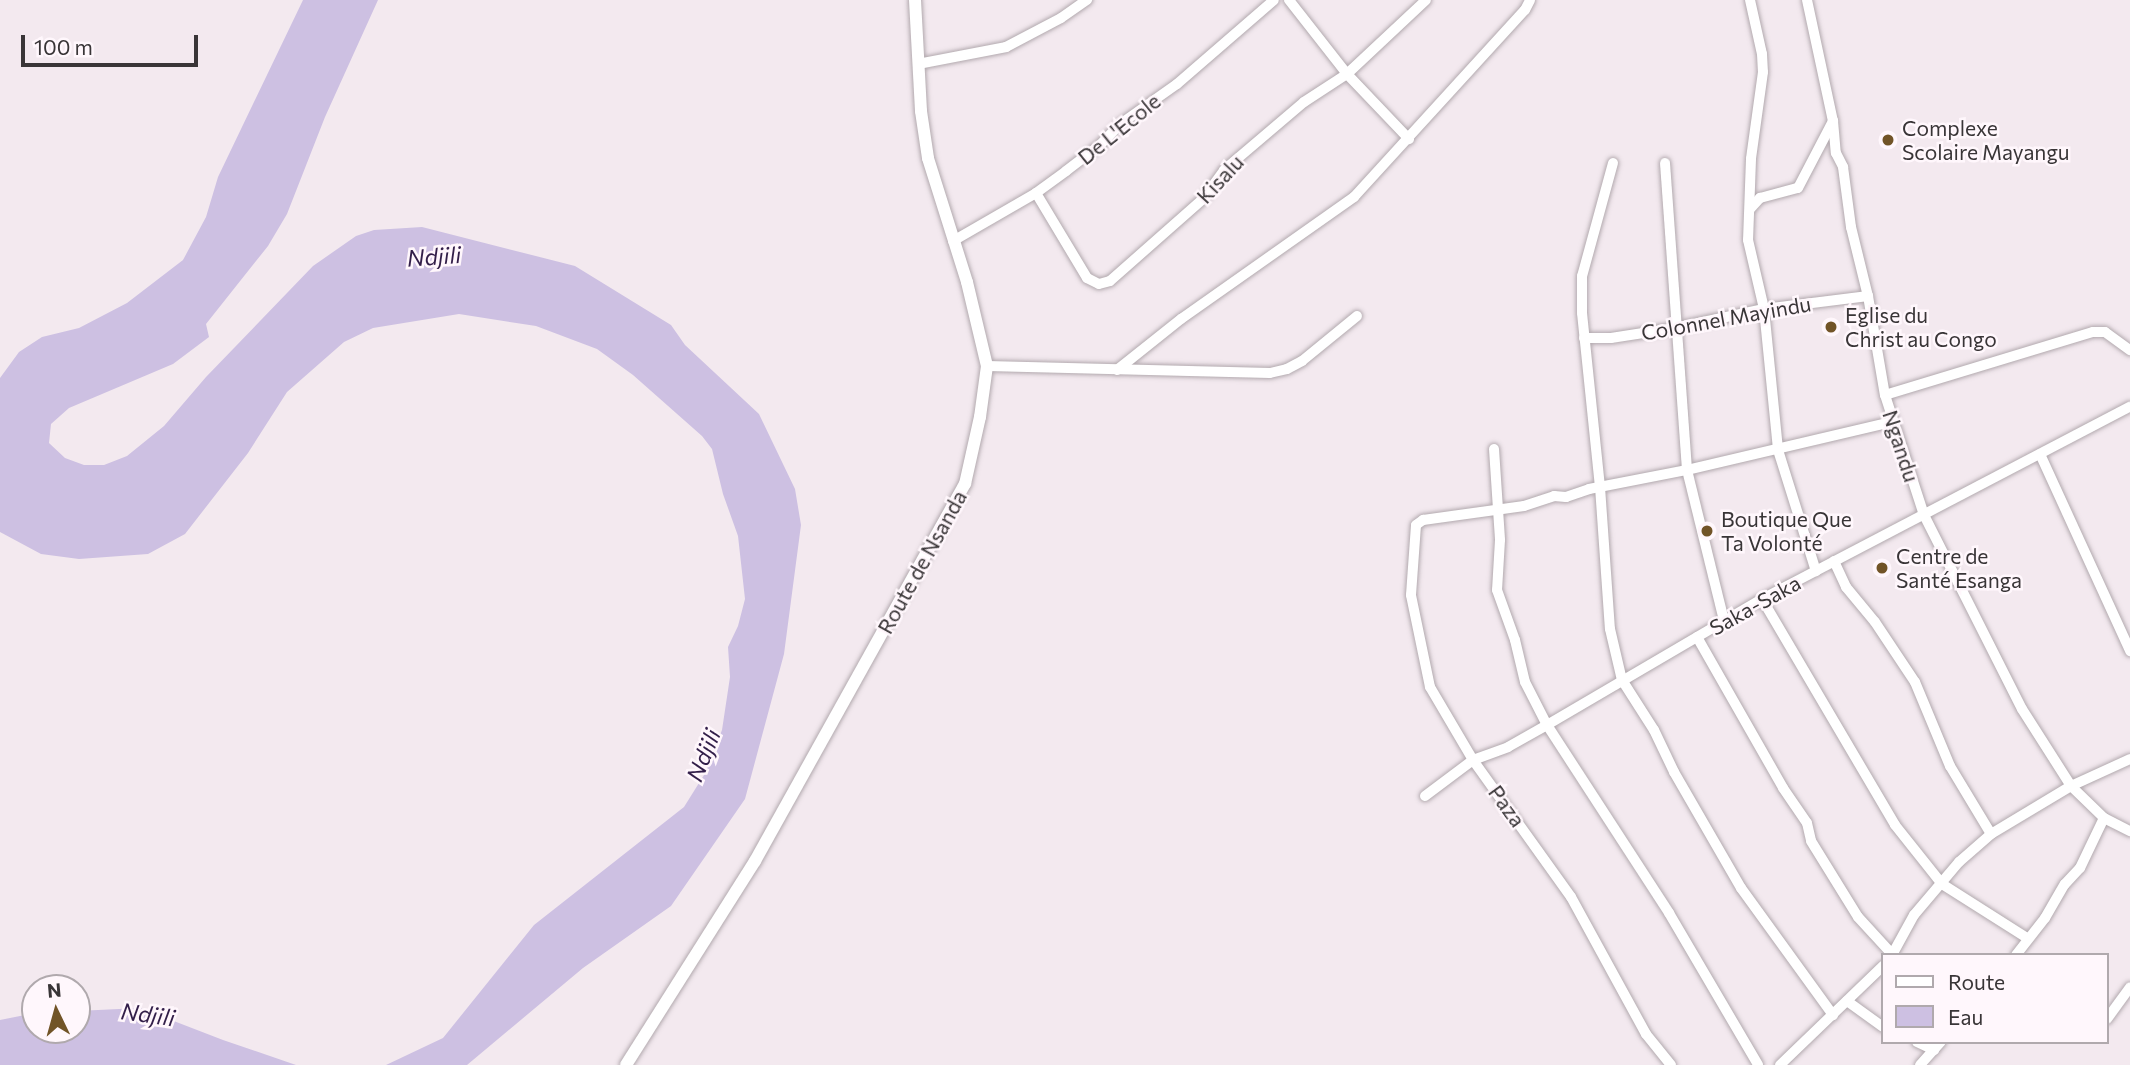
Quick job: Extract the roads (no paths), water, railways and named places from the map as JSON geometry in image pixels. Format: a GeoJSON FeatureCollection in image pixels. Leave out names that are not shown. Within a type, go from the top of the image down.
{"type":"FeatureCollection","features":[{"type":"Feature","properties":{"kind":"street","name":"Route de Nsanda"},"geometry":{"type":"LineString","coordinates":[[626,1065],[755,861],[965,484],[980,417],[987,366],[971,295],[928,158],[918,64],[915,0]]}},
{"type":"Feature","properties":{"kind":"street"},"geometry":{"type":"LineString","coordinates":[[918,64],[1006,47],[1061,18],[1087,0]]}},
{"type":"Feature","properties":{"kind":"street","name":"De L'Ecole"},"geometry":{"type":"LineString","coordinates":[[953,241],[1036,192],[1177,84],[1274,0]]}},
{"type":"Feature","properties":{"kind":"street"},"geometry":{"type":"LineString","coordinates":[[1289,0],[1347,74],[1409,139]]}},
{"type":"Feature","properties":{"kind":"street","name":"Kisalu"},"geometry":{"type":"LineString","coordinates":[[1036,192],[1087,278],[1099,284],[1110,281],[1204,198],[1224,170],[1304,102],[1347,74],[1426,0]]}},
{"type":"Feature","properties":{"kind":"street"},"geometry":{"type":"LineString","coordinates":[[1117,370],[1181,319],[1354,197],[1525,10],[1530,0]]}},
{"type":"Feature","properties":{"kind":"street"},"geometry":{"type":"LineString","coordinates":[[1750,0],[1762,54],[1763,72],[1751,159],[1748,240],[1764,309],[1778,450],[1816,571]]}},
{"type":"Feature","properties":{"kind":"street","name":"Ngandu"},"geometry":{"type":"LineString","coordinates":[[1807,0],[1833,121],[1850,227],[1868,296],[1885,396],[1924,515],[2022,709],[2071,786],[2104,818],[2130,831]]}},
{"type":"Feature","properties":{"kind":"street"},"geometry":{"type":"LineString","coordinates":[[1750,209],[1760,198],[1798,188],[1833,121]]}},
{"type":"Feature","properties":{"kind":"street"},"geometry":{"type":"LineString","coordinates":[[1613,163],[1582,276],[1584,338],[1600,487],[1611,629],[1622,680],[1654,730],[1674,772],[1741,888],[1833,1015]]}},
{"type":"Feature","properties":{"kind":"street"},"geometry":{"type":"LineString","coordinates":[[1665,163],[1687,470],[1724,621]]}},
{"type":"Feature","properties":{"kind":"street","name":"Colonnel Mayindu"},"geometry":{"type":"LineString","coordinates":[[1584,338],[1611,338],[1764,309],[1868,296]]}},
{"type":"Feature","properties":{"kind":"street"},"geometry":{"type":"LineString","coordinates":[[987,366],[1117,370],[1159,368],[1270,373],[1287,369],[1302,361],[1357,316]]}},
{"type":"Feature","properties":{"kind":"street"},"geometry":{"type":"LineString","coordinates":[[1885,396],[2093,332],[2105,332],[2130,349]]}},
{"type":"Feature","properties":{"kind":"street","name":"Saka-Saka"},"geometry":{"type":"LineString","coordinates":[[1425,796],[1473,760],[1508,747],[1762,599],[2130,407]]}},
{"type":"Feature","properties":{"kind":"street"},"geometry":{"type":"LineString","coordinates":[[1496,510],[1778,450],[1892,422]]}},
{"type":"Feature","properties":{"kind":"street"},"geometry":{"type":"LineString","coordinates":[[1494,449],[1500,540],[1497,590],[1516,640],[1525,682],[1547,725],[1670,913],[1758,1065]]}},
{"type":"Feature","properties":{"kind":"street"},"geometry":{"type":"LineString","coordinates":[[2040,454],[2130,651]]}},
{"type":"Feature","properties":{"kind":"street","name":"Paza"},"geometry":{"type":"LineString","coordinates":[[1496,510],[1423,520],[1416,525],[1410,595],[1427,680],[1449,723],[1473,760],[1572,897],[1646,1034],[1671,1065]]}},
{"type":"Feature","properties":{"kind":"street"},"geometry":{"type":"LineString","coordinates":[[1834,561],[1846,587],[1875,622],[1914,682],[1950,766],[1991,834]]}},
{"type":"Feature","properties":{"kind":"street"},"geometry":{"type":"LineString","coordinates":[[1762,599],[1895,825],[1942,884],[2027,938]]}},
{"type":"Feature","properties":{"kind":"street"},"geometry":{"type":"LineString","coordinates":[[1697,637],[1783,788],[1807,823],[1811,841],[1857,917],[1892,953]]}},
{"type":"Feature","properties":{"kind":"street"},"geometry":{"type":"LineString","coordinates":[[1894,953],[1914,915],[1959,862],[1991,834],[2071,786],[2130,759]]}},
{"type":"Feature","properties":{"kind":"street"},"geometry":{"type":"LineString","coordinates":[[2017,953],[2045,918],[2065,884],[2080,868],[2104,818]]}},
{"type":"Feature","properties":{"kind":"street"},"geometry":{"type":"LineString","coordinates":[[1780,1065],[1882,967]]}},
{"type":"Feature","properties":{"kind":"street"},"geometry":{"type":"LineString","coordinates":[[2109,1015],[2130,987]]}},
{"type":"Feature","properties":{"kind":"street"},"geometry":{"type":"LineString","coordinates":[[1847,1000],[1882,1026]]}},
{"type":"Feature","properties":{"kind":"street"},"geometry":{"type":"LineString","coordinates":[[1920,1065],[1938,1046]]}},
{"type":"Feature","properties":{"kind":"water","name":"Ndjili"},"geometry":{"type":"Polygon","coordinates":[[[303,0],[378,0],[325,117],[287,214],[268,246],[206,324],[209,337],[173,364],[69,408],[51,424],[49,443],[65,458],[84,465],[104,465],[127,456],[164,426],[206,377],[313,266],[356,236],[374,230],[422,227],[575,266],[671,325],[685,345],[759,414],[795,489],[801,525],[784,654],[745,799],[671,906],[583,968],[467,1065],[386,1065],[443,1038],[534,925],[684,807],[704,775],[722,730],[730,677],[728,647],[738,626],[745,599],[738,536],[723,494],[712,449],[702,436],[633,375],[597,349],[536,326],[459,314],[373,328],[344,342],[287,392],[248,453],[185,534],[148,554],[79,559],[41,554],[0,532],[0,378],[19,352],[42,337],[79,328],[127,303],[183,260],[206,217],[218,177],[303,0]]]}},
{"type":"Feature","properties":{"kind":"water","name":"Ndjili"},"geometry":{"type":"Polygon","coordinates":[[[140,1008],[296,1065],[0,1065],[0,1020],[21,1016],[21,1044],[91,1044],[91,1010],[140,1008]]]}},
{"type":"Feature","properties":{"kind":"place","name":"Complexe Scolaire Mayangu"},"geometry":{"type":"Point","coordinates":[1888,140]}},
{"type":"Feature","properties":{"kind":"place","name":"Eglise du Christ au Congo"},"geometry":{"type":"Point","coordinates":[1831,327]}},
{"type":"Feature","properties":{"kind":"place","name":"Boutique Que Ta Volonté"},"geometry":{"type":"Point","coordinates":[1707,531]}},
{"type":"Feature","properties":{"kind":"place","name":"Centre de Santé Esanga"},"geometry":{"type":"Point","coordinates":[1882,568]}}]}
